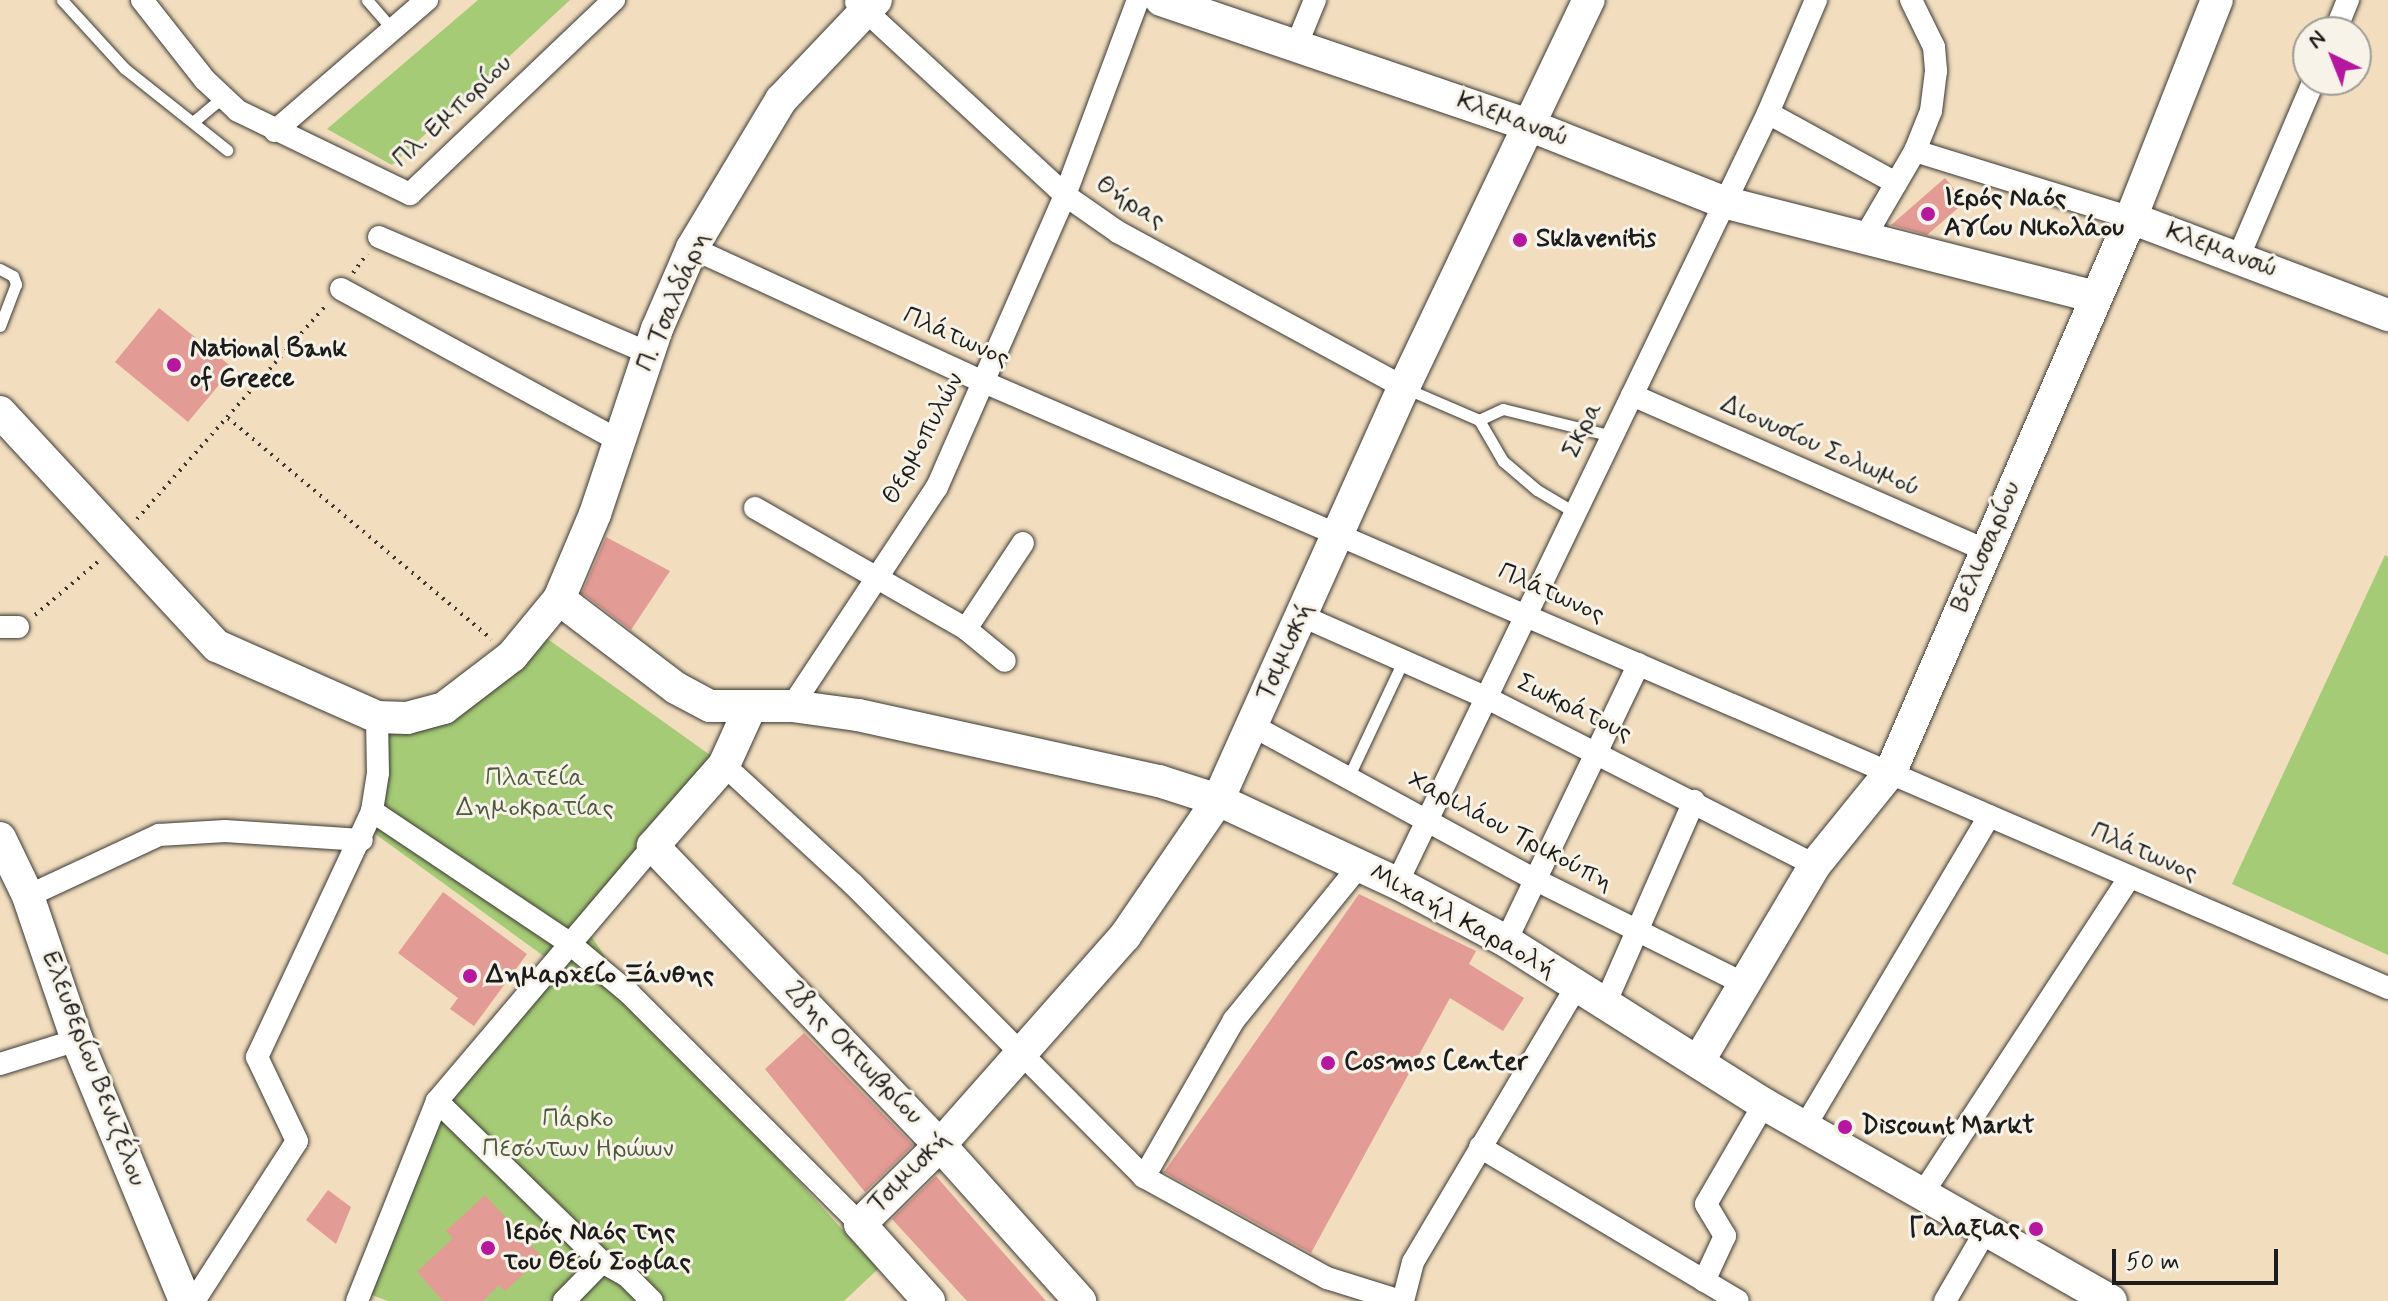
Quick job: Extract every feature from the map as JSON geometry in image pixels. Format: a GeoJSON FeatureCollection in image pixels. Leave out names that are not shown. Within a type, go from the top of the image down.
{"type":"FeatureCollection","features":[{"type":"Feature","properties":{"kind":"street"},"geometry":{"type":"LineString","coordinates":[[152,4],[223,97],[275,131],[427,0]]}},
{"type":"Feature","properties":{"kind":"street","name":"Πλ. Εμπορίου"},"geometry":{"type":"LineString","coordinates":[[275,131],[410,194],[614,0]]}},
{"type":"Feature","properties":{"kind":"street","name":"Θερμοπυλών"},"geometry":{"type":"LineString","coordinates":[[792,706],[937,487],[986,383],[1065,195],[1138,0]]}},
{"type":"Feature","properties":{"kind":"street","name":"Κλεμανσώ"},"geometry":{"type":"LineString","coordinates":[[1161,0],[1531,126],[1723,202],[2095,297]]}},
{"type":"Feature","properties":{"kind":"street"},"geometry":{"type":"LineString","coordinates":[[1297,44],[1315,0]]}},
{"type":"Feature","properties":{"kind":"street","name":"Τσιμισκή"},"geometry":{"type":"LineString","coordinates":[[860,1224],[940,1145],[1125,936],[1218,800],[1404,387],[1589,0]]}},
{"type":"Feature","properties":{"kind":"street","name":"Σκρα"},"geometry":{"type":"LineString","coordinates":[[1397,883],[1525,611],[1768,113],[1816,0]]}},
{"type":"Feature","properties":{"kind":"street"},"geometry":{"type":"LineString","coordinates":[[1863,240],[1915,151],[1931,111],[1936,71],[1934,47],[1911,0]]}},
{"type":"Feature","properties":{"kind":"street","name":"Βελισσαρίου"},"geometry":{"type":"LineString","coordinates":[[1698,1062],[1815,865],[1891,771],[2131,218],[2217,0]]}},
{"type":"Feature","properties":{"kind":"street","name":"Θήρας"},"geometry":{"type":"LineString","coordinates":[[865,4],[1065,195],[1118,232],[1404,387]]}},
{"type":"Feature","properties":{"kind":"street","name":"Π. Τσαλδάρη"},"geometry":{"type":"LineString","coordinates":[[377,717],[407,718],[444,708],[512,656],[559,599],[620,441],[648,353],[692,248],[781,100],[865,4]]}},
{"type":"Feature","properties":{"kind":"street"},"geometry":{"type":"LineString","coordinates":[[2239,256],[2307,96]]}},
{"type":"Feature","properties":{"kind":"street"},"geometry":{"type":"LineString","coordinates":[[1768,113],[1896,183]]}},
{"type":"Feature","properties":{"kind":"street","name":"Κλεμανσώ"},"geometry":{"type":"LineString","coordinates":[[1915,151],[2131,218],[2239,256],[2388,315]]}},
{"type":"Feature","properties":{"kind":"street"},"geometry":{"type":"LineString","coordinates":[[379,237],[648,353]]}},
{"type":"Feature","properties":{"kind":"street","name":"Πλάτωνος"},"geometry":{"type":"LineString","coordinates":[[692,248],[986,383],[1339,535],[1525,611],[1639,664],[2388,988]]}},
{"type":"Feature","properties":{"kind":"street"},"geometry":{"type":"LineString","coordinates":[[341,289],[620,441]]}},
{"type":"Feature","properties":{"kind":"street","name":"Διονυσίου Σολωμού"},"geometry":{"type":"LineString","coordinates":[[1632,395],[1985,550]]}},
{"type":"Feature","properties":{"kind":"street"},"geometry":{"type":"LineString","coordinates":[[0,412],[121,537],[217,646],[377,717],[378,773],[372,811],[362,840],[257,1057],[297,1141],[194,1301]]}},
{"type":"Feature","properties":{"kind":"street"},"geometry":{"type":"LineString","coordinates":[[755,508],[966,629],[1005,661]]}},
{"type":"Feature","properties":{"kind":"street"},"geometry":{"type":"LineString","coordinates":[[966,629],[1023,543]]}},
{"type":"Feature","properties":{"kind":"street","name":"Μιχαήλ Καραολή"},"geometry":{"type":"LineString","coordinates":[[559,599],[698,701],[750,708],[792,706],[1112,770],[1218,800],[1397,883],[1506,941],[1804,1128],[2111,1301]]}},
{"type":"Feature","properties":{"kind":"street","name":"Σωκράτους"},"geometry":{"type":"LineString","coordinates":[[1302,616],[1402,663],[1485,697],[1815,865]]}},
{"type":"Feature","properties":{"kind":"street"},"geometry":{"type":"LineString","coordinates":[[1506,941],[1639,664]]}},
{"type":"Feature","properties":{"kind":"street"},"geometry":{"type":"LineString","coordinates":[[357,1301],[437,1101],[724,765],[750,708]]}},
{"type":"Feature","properties":{"kind":"street","name":"Χαριλάου Τρικούπη"},"geometry":{"type":"LineString","coordinates":[[1253,726],[1536,880],[1743,983]]}},
{"type":"Feature","properties":{"kind":"street"},"geometry":{"type":"LineString","coordinates":[[724,765],[1024,1052],[1144,1177],[1327,1278],[1402,1301],[1413,1262],[1577,986]]}},
{"type":"Feature","properties":{"kind":"street"},"geometry":{"type":"LineString","coordinates":[[1605,1004],[1694,801]]}},
{"type":"Feature","properties":{"kind":"street"},"geometry":{"type":"LineString","coordinates":[[372,811],[569,943],[629,993],[860,1224],[929,1301]]}},
{"type":"Feature","properties":{"kind":"street"},"geometry":{"type":"LineString","coordinates":[[1804,1128],[1989,816]]}},
{"type":"Feature","properties":{"kind":"street"},"geometry":{"type":"LineString","coordinates":[[28,896],[159,835],[225,831],[362,840]]}},
{"type":"Feature","properties":{"kind":"street","name":"Ελευθερίου Βενιζέλου"},"geometry":{"type":"LineString","coordinates":[[0,838],[28,896],[77,1040],[185,1301]]}},
{"type":"Feature","properties":{"kind":"street","name":"28ης Οκτωβρίου"},"geometry":{"type":"LineString","coordinates":[[653,846],[940,1145],[1080,1301]]}},
{"type":"Feature","properties":{"kind":"street"},"geometry":{"type":"LineString","coordinates":[[1144,1177],[1234,1020],[1360,865]]}},
{"type":"Feature","properties":{"kind":"street"},"geometry":{"type":"LineString","coordinates":[[1921,1196],[2129,878]]}},
{"type":"Feature","properties":{"kind":"street"},"geometry":{"type":"LineString","coordinates":[[0,1064],[77,1040]]}},
{"type":"Feature","properties":{"kind":"street"},"geometry":{"type":"LineString","coordinates":[[437,1101],[602,1262],[627,1276],[652,1301]]}},
{"type":"Feature","properties":{"kind":"street"},"geometry":{"type":"LineString","coordinates":[[1704,1281],[1725,1236],[1706,1204],[1764,1104]]}},
{"type":"Feature","properties":{"kind":"street"},"geometry":{"type":"LineString","coordinates":[[1480,1147],[1738,1301]]}},
{"type":"Feature","properties":{"kind":"street"},"geometry":{"type":"LineString","coordinates":[[1945,1301],[1985,1232]]}},
{"type":"Feature","properties":{"kind":"street"},"geometry":{"type":"LineString","coordinates":[[564,1301],[602,1262]]}},
{"type":"Feature","properties":{"kind":"street"},"geometry":{"type":"LineString","coordinates":[[1322,1301],[1327,1278]]}},
{"type":"Feature","properties":{"kind":"lane"},"geometry":{"type":"LineString","coordinates":[[62,0],[124,68],[227,150]]}},
{"type":"Feature","properties":{"kind":"lane"},"geometry":{"type":"LineString","coordinates":[[367,0],[392,29]]}},
{"type":"Feature","properties":{"kind":"lane"},"geometry":{"type":"LineString","coordinates":[[193,122],[223,97]]}},
{"type":"Feature","properties":{"kind":"lane"},"geometry":{"type":"LineString","coordinates":[[0,269],[13,276],[16,284],[0,326]]}},
{"type":"Feature","properties":{"kind":"lane"},"geometry":{"type":"LineString","coordinates":[[1404,387],[1479,420],[1503,461],[1574,512]]}},
{"type":"Feature","properties":{"kind":"lane"},"geometry":{"type":"LineString","coordinates":[[1479,420],[1503,409],[1612,436]]}},
{"type":"Feature","properties":{"kind":"lane"},"geometry":{"type":"LineString","coordinates":[[1348,778],[1402,663]]}},
{"type":"Feature","properties":{"kind":"path"},"geometry":{"type":"LineString","coordinates":[[9,627],[81,581],[341,289],[379,237]]}},
{"type":"Feature","properties":{"kind":"path"},"geometry":{"type":"LineString","coordinates":[[227,418],[512,656]]}},
{"type":"Feature","properties":{"kind":"green space"},"geometry":{"type":"Polygon","coordinates":[[[478,0],[570,0],[392,165],[327,129],[478,0]]]}},
{"type":"Feature","properties":{"kind":"green space"},"geometry":{"type":"Polygon","coordinates":[[[2385,555],[2388,557],[2388,955],[2232,884],[2385,555]]]}},
{"type":"Feature","properties":{"kind":"green space"},"geometry":{"type":"Polygon","coordinates":[[[535,630],[724,765],[584,925],[629,993],[878,1269],[844,1301],[388,1301],[361,1291],[437,1101],[552,962],[367,828],[377,717],[444,708],[535,630]]]}},
{"type":"Feature","properties":{"kind":"building","name":"Ιερός Ναός Αγίου Νικολάου"},"geometry":{"type":"Polygon","coordinates":[[[1945,178],[1965,202],[1927,235],[1891,225],[1945,178]]]}},
{"type":"Feature","properties":{"kind":"building","name":"National Bank of Greece"},"geometry":{"type":"Polygon","coordinates":[[[159,308],[233,368],[188,422],[115,362],[159,308]]]}},
{"type":"Feature","properties":{"kind":"building"},"geometry":{"type":"Polygon","coordinates":[[[606,537],[670,571],[631,630],[582,593],[606,537]]]}},
{"type":"Feature","properties":{"kind":"building","name":"Δημαρχείο Ξάνθης"},"geometry":{"type":"Polygon","coordinates":[[[443,892],[527,954],[474,1026],[450,1009],[458,998],[398,953],[443,892]]]}},
{"type":"Feature","properties":{"kind":"building","name":"Cosmos Center"},"geometry":{"type":"Polygon","coordinates":[[[1359,894],[1476,951],[1469,964],[1524,998],[1503,1031],[1450,998],[1311,1253],[1164,1172],[1359,894]]]}},
{"type":"Feature","properties":{"kind":"building"},"geometry":{"type":"Polygon","coordinates":[[[804,1033],[913,1145],[865,1192],[765,1069],[804,1033]]]}},
{"type":"Feature","properties":{"kind":"building"},"geometry":{"type":"Polygon","coordinates":[[[936,1176],[1046,1301],[967,1301],[892,1219],[936,1176]]]}},
{"type":"Feature","properties":{"kind":"building"},"geometry":{"type":"Polygon","coordinates":[[[328,1190],[351,1207],[336,1244],[306,1220],[328,1190]]]}},
{"type":"Feature","properties":{"kind":"building","name":"Ιερός Ναός της του Θεού Σοφίας"},"geometry":{"type":"Polygon","coordinates":[[[485,1195],[542,1257],[505,1291],[499,1285],[483,1301],[443,1301],[417,1272],[453,1238],[446,1231],[485,1195]]]}},
{"type":"Feature","properties":{"kind":"place","name":"Ιερός Ναός Αγίου Νικολάου"},"geometry":{"type":"Point","coordinates":[1928,214]}},
{"type":"Feature","properties":{"kind":"place","name":"Sklavenitis"},"geometry":{"type":"Point","coordinates":[1520,240]}},
{"type":"Feature","properties":{"kind":"place","name":"National Bank of Greece"},"geometry":{"type":"Point","coordinates":[174,365]}},
{"type":"Feature","properties":{"kind":"place","name":"Δημαρχείο Ξάνθης"},"geometry":{"type":"Point","coordinates":[470,976]}},
{"type":"Feature","properties":{"kind":"place","name":"Cosmos Center"},"geometry":{"type":"Point","coordinates":[1328,1063]}},
{"type":"Feature","properties":{"kind":"place","name":"Discount Markt"},"geometry":{"type":"Point","coordinates":[1845,1127]}},
{"type":"Feature","properties":{"kind":"place","name":"Γαλαξιας"},"geometry":{"type":"Point","coordinates":[2036,1229]}},
{"type":"Feature","properties":{"kind":"place","name":"Ιερός Ναός της του Θεού Σοφίας"},"geometry":{"type":"Point","coordinates":[488,1248]}},
{"type":"Feature","properties":{"kind":"park label","name":"Πλατεία Δημοκρατίας"},"geometry":{"type":"Point","coordinates":[535,794]}},
{"type":"Feature","properties":{"kind":"park label","name":"Πάρκο Πεσόντων Ηρώων"},"geometry":{"type":"Point","coordinates":[578,1135]}}]}
